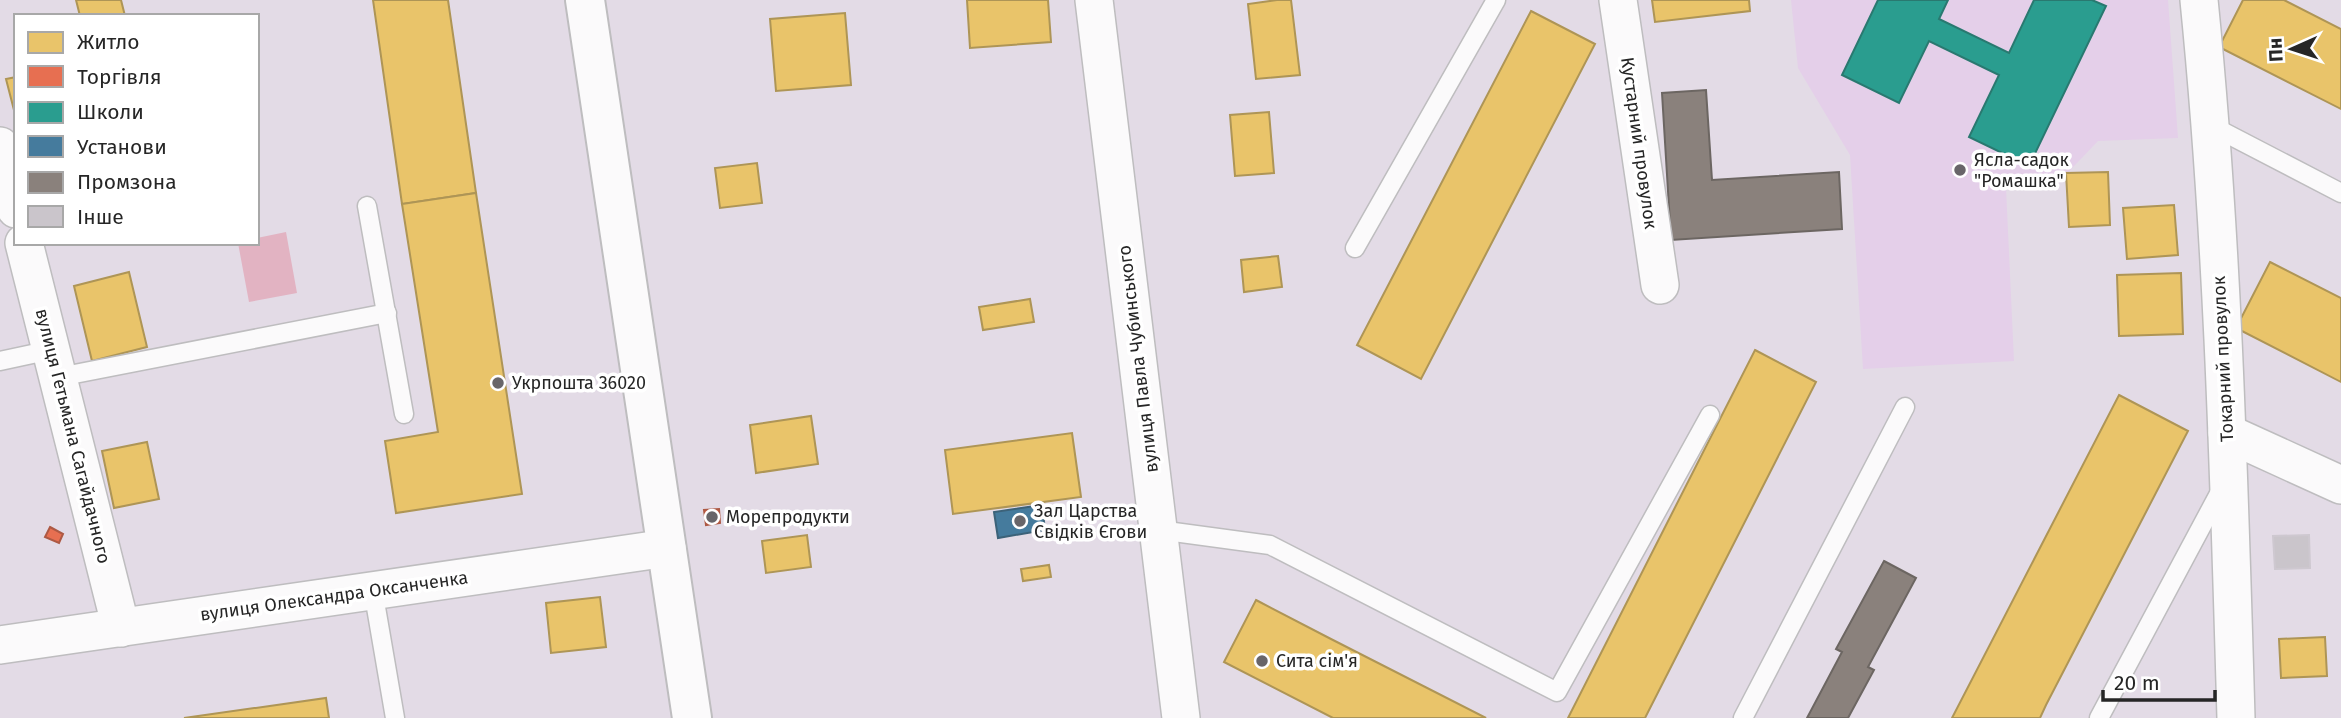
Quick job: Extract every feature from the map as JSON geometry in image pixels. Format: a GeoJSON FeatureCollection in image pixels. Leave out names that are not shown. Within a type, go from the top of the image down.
{"type":"FeatureCollection","features":[{"type":"Feature","properties":{"kind":"main road"},"geometry":{"type":"LineString","coordinates":[[585,0],[692,718]]}},
{"type":"Feature","properties":{"kind":"street","name":"вулиця Павла Чубинського"},"geometry":{"type":"LineString","coordinates":[[1094,0],[1181,718]]}},
{"type":"Feature","properties":{"kind":"street","name":"Кустарний провулок"},"geometry":{"type":"LineString","coordinates":[[1618,0],[1660,285]]}},
{"type":"Feature","properties":{"kind":"street","name":"Токарний провулок"},"geometry":{"type":"LineString","coordinates":[[2199,0],[2212,126],[2229,476],[2236,718]]}},
{"type":"Feature","properties":{"kind":"street"},"geometry":{"type":"LineString","coordinates":[[0,146],[14,201]]}},
{"type":"Feature","properties":{"kind":"street","name":"вулиця Гетьмана Сагайдачного"},"geometry":{"type":"LineString","coordinates":[[25,245],[121,628]]}},
{"type":"Feature","properties":{"kind":"street"},"geometry":{"type":"LineString","coordinates":[[2227,433],[2341,485]]}},
{"type":"Feature","properties":{"kind":"street","name":"вулиця Олександра Оксанченка"},"geometry":{"type":"LineString","coordinates":[[0,645],[667,548]]}},
{"type":"Feature","properties":{"kind":"lane"},"geometry":{"type":"LineString","coordinates":[[1354,248],[1496,0]]}},
{"type":"Feature","properties":{"kind":"lane"},"geometry":{"type":"LineString","coordinates":[[2212,126],[2341,193]]}},
{"type":"Feature","properties":{"kind":"lane"},"geometry":{"type":"LineString","coordinates":[[367,206],[404,414]]}},
{"type":"Feature","properties":{"kind":"lane"},"geometry":{"type":"LineString","coordinates":[[0,361],[55,363],[387,313]]}},
{"type":"Feature","properties":{"kind":"lane"},"geometry":{"type":"LineString","coordinates":[[1743,718],[1905,407]]}},
{"type":"Feature","properties":{"kind":"lane"},"geometry":{"type":"LineString","coordinates":[[1159,530],[1270,545],[1558,692],[1710,415]]}},
{"type":"Feature","properties":{"kind":"lane"},"geometry":{"type":"LineString","coordinates":[[2098,718],[2229,476]]}},
{"type":"Feature","properties":{"kind":"lane"},"geometry":{"type":"LineString","coordinates":[[373,590],[395,718]]}},
{"type":"Feature","properties":{"kind":"shaded area","name":"Ясла-садок \"Ромашка\""},"geometry":{"type":"Polygon","coordinates":[[[1791,0],[2168,0],[2178,138],[2098,141],[2056,185],[2006,188],[2014,361],[1863,369],[1850,155],[1798,68],[1791,0]]]}},
{"type":"Feature","properties":{"kind":"shaded area"},"geometry":{"type":"Polygon","coordinates":[[[286,232],[297,293],[249,302],[238,245],[259,245],[259,238],[286,232]]]}},
{"type":"Feature","properties":{"kind":"building: Житло"},"geometry":{"type":"Polygon","coordinates":[[[76,0],[121,0],[124,14],[80,14],[76,0]]]}},
{"type":"Feature","properties":{"kind":"building: Житло"},"geometry":{"type":"Polygon","coordinates":[[[373,0],[448,0],[476,193],[402,204],[373,0]]]}},
{"type":"Feature","properties":{"kind":"building: Житло"},"geometry":{"type":"Polygon","coordinates":[[[967,0],[1048,0],[1051,42],[970,48],[967,0]]]}},
{"type":"Feature","properties":{"kind":"building: Житло"},"geometry":{"type":"Polygon","coordinates":[[[1291,0],[1300,75],[1256,79],[1248,4],[1291,0]]]}},
{"type":"Feature","properties":{"kind":"building: Житло"},"geometry":{"type":"Polygon","coordinates":[[[1652,0],[1749,0],[1750,11],[1655,22],[1652,0]]]}},
{"type":"Feature","properties":{"kind":"building: Житло"},"geometry":{"type":"Polygon","coordinates":[[[2243,0],[2284,0],[2341,29],[2341,109],[2219,47],[2243,0]]]}},
{"type":"Feature","properties":{"kind":"building: Житло"},"geometry":{"type":"Polygon","coordinates":[[[1531,11],[1595,44],[1421,379],[1357,345],[1531,11]]]}},
{"type":"Feature","properties":{"kind":"building: Житло"},"geometry":{"type":"Polygon","coordinates":[[[845,13],[851,85],[776,91],[770,19],[845,13]]]}},
{"type":"Feature","properties":{"kind":"building: Житло"},"geometry":{"type":"Polygon","coordinates":[[[14,77],[14,110],[6,79],[14,77]]]}},
{"type":"Feature","properties":{"kind":"building: Житло"},"geometry":{"type":"Polygon","coordinates":[[[1269,112],[1274,173],[1235,176],[1230,115],[1269,112]]]}},
{"type":"Feature","properties":{"kind":"building: Житло"},"geometry":{"type":"Polygon","coordinates":[[[757,163],[762,203],[720,208],[715,168],[757,163]]]}},
{"type":"Feature","properties":{"kind":"building: Житло"},"geometry":{"type":"Polygon","coordinates":[[[2108,172],[2110,225],[2069,227],[2066,173],[2108,172]]]}},
{"type":"Feature","properties":{"kind":"building: Житло"},"geometry":{"type":"Polygon","coordinates":[[[476,193],[522,494],[396,513],[385,441],[438,432],[402,204],[476,193]]]}},
{"type":"Feature","properties":{"kind":"building: Житло"},"geometry":{"type":"Polygon","coordinates":[[[2174,205],[2178,255],[2127,259],[2123,208],[2174,205]]]}},
{"type":"Feature","properties":{"kind":"building: Житло"},"geometry":{"type":"Polygon","coordinates":[[[1278,256],[1282,287],[1244,292],[1241,260],[1278,256]]]}},
{"type":"Feature","properties":{"kind":"building: Житло"},"geometry":{"type":"Polygon","coordinates":[[[2270,262],[2341,298],[2341,382],[2236,328],[2270,262]]]}},
{"type":"Feature","properties":{"kind":"building: Житло"},"geometry":{"type":"Polygon","coordinates":[[[129,272],[147,347],[92,361],[74,286],[129,272]]]}},
{"type":"Feature","properties":{"kind":"building: Житло"},"geometry":{"type":"Polygon","coordinates":[[[2181,273],[2183,334],[2119,336],[2117,275],[2181,273]]]}},
{"type":"Feature","properties":{"kind":"building: Житло"},"geometry":{"type":"Polygon","coordinates":[[[1030,299],[1034,322],[983,330],[979,307],[1030,299]]]}},
{"type":"Feature","properties":{"kind":"building: Житло"},"geometry":{"type":"Polygon","coordinates":[[[1755,350],[1816,382],[1645,718],[1568,718],[1755,350]]]}},
{"type":"Feature","properties":{"kind":"building: Житло"},"geometry":{"type":"Polygon","coordinates":[[[2119,395],[2188,431],[2040,718],[1952,718],[2119,395]]]}},
{"type":"Feature","properties":{"kind":"building: Житло"},"geometry":{"type":"Polygon","coordinates":[[[811,416],[818,464],[756,473],[750,425],[811,416]]]}},
{"type":"Feature","properties":{"kind":"building: Житло"},"geometry":{"type":"Polygon","coordinates":[[[1072,433],[1081,497],[953,514],[945,450],[1072,433]]]}},
{"type":"Feature","properties":{"kind":"building: Житло"},"geometry":{"type":"Polygon","coordinates":[[[147,442],[159,499],[114,508],[102,451],[147,442]]]}},
{"type":"Feature","properties":{"kind":"building: Житло"},"geometry":{"type":"Polygon","coordinates":[[[807,535],[811,567],[766,573],[762,541],[807,535]]]}},
{"type":"Feature","properties":{"kind":"building: Житло"},"geometry":{"type":"Polygon","coordinates":[[[1049,565],[1051,577],[1023,581],[1021,569],[1049,565]]]}},
{"type":"Feature","properties":{"kind":"building: Житло"},"geometry":{"type":"Polygon","coordinates":[[[600,597],[606,647],[551,653],[546,603],[600,597]]]}},
{"type":"Feature","properties":{"kind":"building: Житло"},"geometry":{"type":"Polygon","coordinates":[[[1256,600],[1486,718],[1333,718],[1224,662],[1256,600]]]}},
{"type":"Feature","properties":{"kind":"building: Житло"},"geometry":{"type":"Polygon","coordinates":[[[2325,637],[2327,676],[2281,678],[2279,639],[2325,637]]]}},
{"type":"Feature","properties":{"kind":"building: Житло"},"geometry":{"type":"Polygon","coordinates":[[[326,698],[329,718],[184,718],[326,698]]]}},
{"type":"Feature","properties":{"kind":"building: Торгівля","name":"Морепродукти"},"geometry":{"type":"Polygon","coordinates":[[[719,509],[720,523],[706,525],[704,510],[719,509]]]}},
{"type":"Feature","properties":{"kind":"building: Торгівля"},"geometry":{"type":"Polygon","coordinates":[[[50,527],[63,534],[59,543],[45,537],[50,527]]]}},
{"type":"Feature","properties":{"kind":"building: Школи"},"geometry":{"type":"Polygon","coordinates":[[[1878,0],[1948,0],[1939,19],[2009,53],[2034,0],[2092,0],[2106,6],[2029,166],[1969,137],[1999,75],[1929,41],[1899,103],[1842,75],[1878,0]]]}},
{"type":"Feature","properties":{"kind":"building: Установи","name":"Зал Царства Cвідків Єгови"},"geometry":{"type":"Polygon","coordinates":[[[1042,505],[1045,530],[998,538],[994,512],[1042,505]]]}},
{"type":"Feature","properties":{"kind":"building: Промзона"},"geometry":{"type":"Polygon","coordinates":[[[1706,90],[1712,180],[1839,172],[1842,229],[1671,240],[1662,93],[1706,90]]]}},
{"type":"Feature","properties":{"kind":"building: Промзона"},"geometry":{"type":"Polygon","coordinates":[[[1884,561],[1916,578],[1868,667],[1874,670],[1848,718],[1807,718],[1842,652],[1836,649],[1884,561]]]}},
{"type":"Feature","properties":{"kind":"building: Інше"},"geometry":{"type":"Polygon","coordinates":[[[2309,535],[2310,568],[2275,569],[2273,536],[2309,535]]]}},
{"type":"Feature","properties":{"kind":"place","name":"Ясла-садок \"Ромашка\""},"geometry":{"type":"Point","coordinates":[1960,170]}},
{"type":"Feature","properties":{"kind":"place","name":"Укрпошта 36020"},"geometry":{"type":"Point","coordinates":[498,383]}},
{"type":"Feature","properties":{"kind":"place","name":"Морепродукти"},"geometry":{"type":"Point","coordinates":[712,517]}},
{"type":"Feature","properties":{"kind":"place","name":"Зал Царства Cвідків Єгови"},"geometry":{"type":"Point","coordinates":[1020,521]}},
{"type":"Feature","properties":{"kind":"place","name":"Сита сім'я"},"geometry":{"type":"Point","coordinates":[1262,661]}}]}
